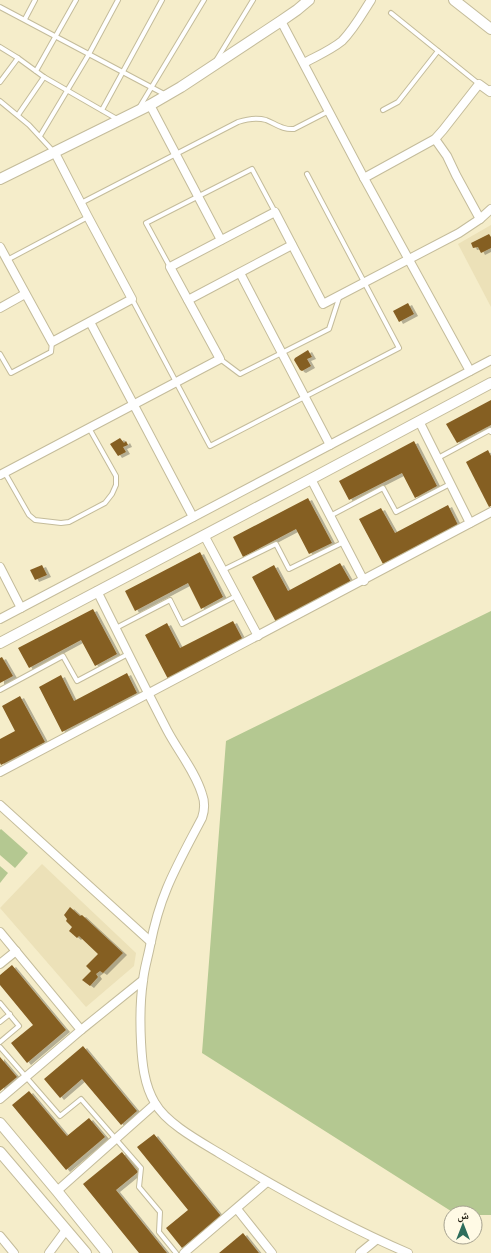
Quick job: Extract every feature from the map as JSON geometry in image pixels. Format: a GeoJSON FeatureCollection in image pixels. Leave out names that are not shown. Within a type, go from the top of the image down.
{"type":"FeatureCollection","features":[{"type":"Feature","properties":{"kind":"street"},"geometry":{"type":"LineString","coordinates":[[304,63],[331,49],[341,41],[351,31],[371,0]]}},
{"type":"Feature","properties":{"kind":"street"},"geometry":{"type":"LineString","coordinates":[[454,0],[490,26]]}},
{"type":"Feature","properties":{"kind":"street"},"geometry":{"type":"LineString","coordinates":[[1,175],[55,153],[150,105],[212,67],[281,21],[307,1]]}},
{"type":"Feature","properties":{"kind":"street"},"geometry":{"type":"LineString","coordinates":[[281,21],[364,178],[470,371]]}},
{"type":"Feature","properties":{"kind":"street"},"geometry":{"type":"LineString","coordinates":[[364,178],[435,139],[479,84],[491,92]]}},
{"type":"Feature","properties":{"kind":"street"},"geometry":{"type":"LineString","coordinates":[[150,105],[221,240]]}},
{"type":"Feature","properties":{"kind":"street"},"geometry":{"type":"LineString","coordinates":[[435,139],[447,156],[480,219]]}},
{"type":"Feature","properties":{"kind":"street"},"geometry":{"type":"LineString","coordinates":[[0,247],[52,342],[132,299],[80,204],[55,153]]}},
{"type":"Feature","properties":{"kind":"street"},"geometry":{"type":"LineString","coordinates":[[3,474],[220,359],[170,267],[275,212],[323,304],[459,233],[480,219],[491,209]]}},
{"type":"Feature","properties":{"kind":"street"},"geometry":{"type":"LineString","coordinates":[[188,300],[292,245]]}},
{"type":"Feature","properties":{"kind":"street"},"geometry":{"type":"LineString","coordinates":[[240,273],[330,445]]}},
{"type":"Feature","properties":{"kind":"street"},"geometry":{"type":"LineString","coordinates":[[0,308],[25,294]]}},
{"type":"Feature","properties":{"kind":"street"},"geometry":{"type":"LineString","coordinates":[[90,322],[193,517]]}},
{"type":"Feature","properties":{"kind":"street"},"geometry":{"type":"LineString","coordinates":[[0,619],[491,360]]}},
{"type":"Feature","properties":{"kind":"street"},"geometry":{"type":"LineString","coordinates":[[0,642],[491,383]]}},
{"type":"Feature","properties":{"kind":"street"},"geometry":{"type":"LineString","coordinates":[[419,421],[470,523]]}},
{"type":"Feature","properties":{"kind":"street"},"geometry":{"type":"LineString","coordinates":[[311,479],[364,581]]}},
{"type":"Feature","properties":{"kind":"street"},"geometry":{"type":"LineString","coordinates":[[0,772],[364,581],[491,512]]}},
{"type":"Feature","properties":{"kind":"street"},"geometry":{"type":"LineString","coordinates":[[204,535],[258,636]]}},
{"type":"Feature","properties":{"kind":"street"},"geometry":{"type":"LineString","coordinates":[[0,567],[21,608]]}},
{"type":"Feature","properties":{"kind":"street"},"geometry":{"type":"LineString","coordinates":[[97,591],[168,731],[195,778],[203,794],[205,804],[205,810],[202,818],[166,888],[157,914],[143,980],[141,1008],[142,1050],[148,1089],[155,1104],[178,1126],[201,1142],[267,1182],[376,1240],[408,1253]]}},
{"type":"Feature","properties":{"kind":"street"},"geometry":{"type":"LineString","coordinates":[[0,805],[151,942]]}},
{"type":"Feature","properties":{"kind":"street"},"geometry":{"type":"LineString","coordinates":[[0,932],[81,1030]]}},
{"type":"Feature","properties":{"kind":"street"},"geometry":{"type":"LineString","coordinates":[[0,964],[16,951]]}},
{"type":"Feature","properties":{"kind":"street"},"geometry":{"type":"LineString","coordinates":[[0,1099],[81,1030],[143,980]]}},
{"type":"Feature","properties":{"kind":"street"},"geometry":{"type":"LineString","coordinates":[[57,1191],[155,1104]]}},
{"type":"Feature","properties":{"kind":"street"},"geometry":{"type":"LineString","coordinates":[[0,1123],[57,1191],[106,1253]]}},
{"type":"Feature","properties":{"kind":"street"},"geometry":{"type":"LineString","coordinates":[[0,1152],[86,1253]]}},
{"type":"Feature","properties":{"kind":"street"},"geometry":{"type":"LineString","coordinates":[[184,1253],[267,1182]]}},
{"type":"Feature","properties":{"kind":"street"},"geometry":{"type":"LineString","coordinates":[[237,1209],[272,1253]]}},
{"type":"Feature","properties":{"kind":"street"},"geometry":{"type":"LineString","coordinates":[[49,1253],[66,1230]]}},
{"type":"Feature","properties":{"kind":"street"},"geometry":{"type":"LineString","coordinates":[[0,1236],[14,1253]]}},
{"type":"Feature","properties":{"kind":"street"},"geometry":{"type":"LineString","coordinates":[[360,1253],[376,1240]]}},
{"type":"Feature","properties":{"kind":"lane"},"geometry":{"type":"LineString","coordinates":[[26,19],[35,0]]}},
{"type":"Feature","properties":{"kind":"lane"},"geometry":{"type":"LineString","coordinates":[[36,71],[76,0]]}},
{"type":"Feature","properties":{"kind":"lane"},"geometry":{"type":"LineString","coordinates":[[40,136],[68,91],[118,0]]}},
{"type":"Feature","properties":{"kind":"lane"},"geometry":{"type":"LineString","coordinates":[[102,110],[162,0]]}},
{"type":"Feature","properties":{"kind":"lane"},"geometry":{"type":"LineString","coordinates":[[136,112],[204,0]]}},
{"type":"Feature","properties":{"kind":"lane"},"geometry":{"type":"LineString","coordinates":[[212,67],[253,0]]}},
{"type":"Feature","properties":{"kind":"lane"},"geometry":{"type":"LineString","coordinates":[[0,7],[26,19],[166,95]]}},
{"type":"Feature","properties":{"kind":"lane"},"geometry":{"type":"LineString","coordinates":[[391,13],[479,84]]}},
{"type":"Feature","properties":{"kind":"lane"},"geometry":{"type":"LineString","coordinates":[[0,48],[18,58],[44,77],[120,120]]}},
{"type":"Feature","properties":{"kind":"lane"},"geometry":{"type":"LineString","coordinates":[[383,110],[398,102],[438,51]]}},
{"type":"Feature","properties":{"kind":"lane"},"geometry":{"type":"LineString","coordinates":[[0,82],[18,58]]}},
{"type":"Feature","properties":{"kind":"lane"},"geometry":{"type":"LineString","coordinates":[[18,115],[44,77]]}},
{"type":"Feature","properties":{"kind":"lane"},"geometry":{"type":"LineString","coordinates":[[0,101],[30,125],[55,153]]}},
{"type":"Feature","properties":{"kind":"lane"},"geometry":{"type":"LineString","coordinates":[[80,204],[238,122],[258,118],[267,120],[289,130],[294,129],[329,111]]}},
{"type":"Feature","properties":{"kind":"lane"},"geometry":{"type":"LineString","coordinates":[[170,267],[146,223],[252,169],[275,212]]}},
{"type":"Feature","properties":{"kind":"lane"},"geometry":{"type":"LineString","coordinates":[[132,299],[210,446],[399,348],[307,174]]}},
{"type":"Feature","properties":{"kind":"lane"},"geometry":{"type":"LineString","coordinates":[[7,260],[88,218]]}},
{"type":"Feature","properties":{"kind":"lane"},"geometry":{"type":"LineString","coordinates":[[220,359],[240,374],[329,329],[340,295]]}},
{"type":"Feature","properties":{"kind":"lane"},"geometry":{"type":"LineString","coordinates":[[0,354],[11,373],[51,352],[52,342]]}},
{"type":"Feature","properties":{"kind":"lane"},"geometry":{"type":"LineString","coordinates":[[3,474],[28,515],[35,520],[61,523],[69,522],[105,503],[112,494],[116,485],[116,476],[89,428]]}},
{"type":"Feature","properties":{"kind":"lane"},"geometry":{"type":"LineString","coordinates":[[438,458],[490,430],[491,432]]}},
{"type":"Feature","properties":{"kind":"lane"},"geometry":{"type":"LineString","coordinates":[[330,516],[383,488],[396,512],[451,483]]}},
{"type":"Feature","properties":{"kind":"lane"},"geometry":{"type":"LineString","coordinates":[[223,571],[276,544],[289,569],[344,542]]}},
{"type":"Feature","properties":{"kind":"lane"},"geometry":{"type":"LineString","coordinates":[[116,628],[170,600],[182,624],[236,596]]}},
{"type":"Feature","properties":{"kind":"lane"},"geometry":{"type":"LineString","coordinates":[[0,690],[63,656],[77,681],[128,654]]}},
{"type":"Feature","properties":{"kind":"lane"},"geometry":{"type":"LineString","coordinates":[[0,1003],[19,1026],[0,1042]]}},
{"type":"Feature","properties":{"kind":"lane"},"geometry":{"type":"LineString","coordinates":[[0,1022],[10,1014]]}},
{"type":"Feature","properties":{"kind":"lane"},"geometry":{"type":"LineString","coordinates":[[0,1047],[60,1116],[81,1099],[141,1168],[139,1187],[160,1212],[159,1232],[176,1253]]}},
{"type":"Feature","properties":{"kind":"shaded area"},"geometry":{"type":"Polygon","coordinates":[[[491,225],[491,307],[458,244],[491,225]]]}},
{"type":"Feature","properties":{"kind":"shaded area"},"geometry":{"type":"Polygon","coordinates":[[[42,864],[136,953],[134,966],[86,1007],[0,908],[42,864]]]}},
{"type":"Feature","properties":{"kind":"green space"},"geometry":{"type":"Polygon","coordinates":[[[491,611],[491,1215],[483,1215],[483,1205],[443,1206],[202,1053],[226,741],[491,611]]]}},
{"type":"Feature","properties":{"kind":"green space"},"geometry":{"type":"Polygon","coordinates":[[[1,829],[28,853],[15,868],[0,855],[1,829]]]}},
{"type":"Feature","properties":{"kind":"green space"},"geometry":{"type":"Polygon","coordinates":[[[0,866],[8,873],[0,883],[0,866]]]}},
{"type":"Feature","properties":{"kind":"building"},"geometry":{"type":"Polygon","coordinates":[[[489,234],[491,237],[491,248],[481,253],[478,247],[473,248],[471,243],[489,234]]]}},
{"type":"Feature","properties":{"kind":"building"},"geometry":{"type":"Polygon","coordinates":[[[408,303],[414,314],[399,322],[393,311],[408,303]]]}},
{"type":"Feature","properties":{"kind":"building"},"geometry":{"type":"Polygon","coordinates":[[[308,350],[312,357],[307,359],[311,366],[302,371],[294,360],[308,350]]]}},
{"type":"Feature","properties":{"kind":"building"},"geometry":{"type":"Polygon","coordinates":[[[491,400],[491,425],[457,443],[446,424],[491,400]]]}},
{"type":"Feature","properties":{"kind":"building"},"geometry":{"type":"Polygon","coordinates":[[[120,438],[124,443],[126,441],[128,445],[123,447],[126,452],[118,456],[110,444],[120,438]]]}},
{"type":"Feature","properties":{"kind":"building"},"geometry":{"type":"Polygon","coordinates":[[[414,441],[437,486],[415,498],[402,473],[349,500],[339,481],[414,441]]]}},
{"type":"Feature","properties":{"kind":"building"},"geometry":{"type":"Polygon","coordinates":[[[488,450],[491,456],[491,506],[489,507],[466,462],[488,450]]]}},
{"type":"Feature","properties":{"kind":"building"},"geometry":{"type":"Polygon","coordinates":[[[308,498],[332,543],[309,554],[296,529],[243,557],[233,537],[308,498]]]}},
{"type":"Feature","properties":{"kind":"building"},"geometry":{"type":"Polygon","coordinates":[[[448,505],[458,525],[383,564],[359,519],[381,508],[395,533],[448,505]]]}},
{"type":"Feature","properties":{"kind":"building"},"geometry":{"type":"Polygon","coordinates":[[[200,552],[223,597],[201,609],[188,583],[135,611],[125,591],[200,552]]]}},
{"type":"Feature","properties":{"kind":"building"},"geometry":{"type":"Polygon","coordinates":[[[340,563],[351,582],[276,622],[252,577],[274,565],[288,591],[340,563]]]}},
{"type":"Feature","properties":{"kind":"building"},"geometry":{"type":"Polygon","coordinates":[[[42,565],[47,575],[35,580],[30,570],[42,565]]]}},
{"type":"Feature","properties":{"kind":"building"},"geometry":{"type":"Polygon","coordinates":[[[93,609],[117,654],[95,666],[81,640],[29,668],[18,648],[93,609]]]}},
{"type":"Feature","properties":{"kind":"building"},"geometry":{"type":"Polygon","coordinates":[[[233,621],[243,640],[168,679],[145,635],[167,623],[180,648],[233,621]]]}},
{"type":"Feature","properties":{"kind":"building"},"geometry":{"type":"Polygon","coordinates":[[[2,657],[13,676],[0,683],[0,658],[2,657]]]}},
{"type":"Feature","properties":{"kind":"building"},"geometry":{"type":"Polygon","coordinates":[[[127,673],[137,693],[62,732],[39,687],[61,675],[74,701],[127,673]]]}},
{"type":"Feature","properties":{"kind":"building"},"geometry":{"type":"Polygon","coordinates":[[[20,696],[45,742],[1,765],[0,739],[15,731],[2,706],[20,696]]]}},
{"type":"Feature","properties":{"kind":"building"},"geometry":{"type":"Polygon","coordinates":[[[70,907],[80,916],[82,915],[123,953],[103,973],[100,971],[96,974],[98,977],[90,986],[82,980],[91,971],[86,966],[98,954],[79,936],[77,938],[69,931],[72,927],[66,921],[67,919],[64,915],[70,907]]]}},
{"type":"Feature","properties":{"kind":"building"},"geometry":{"type":"Polygon","coordinates":[[[12,965],[66,1030],[27,1063],[11,1043],[33,1025],[0,985],[0,975],[12,965]]]}},
{"type":"Feature","properties":{"kind":"building"},"geometry":{"type":"Polygon","coordinates":[[[83,1046],[137,1111],[121,1125],[82,1079],[60,1098],[44,1079],[83,1046]]]}},
{"type":"Feature","properties":{"kind":"building"},"geometry":{"type":"Polygon","coordinates":[[[0,1057],[17,1077],[0,1091],[0,1057]]]}},
{"type":"Feature","properties":{"kind":"building"},"geometry":{"type":"Polygon","coordinates":[[[29,1091],[67,1136],[89,1118],[105,1137],[66,1170],[12,1105],[29,1091]]]}},
{"type":"Feature","properties":{"kind":"building"},"geometry":{"type":"Polygon","coordinates":[[[154,1134],[221,1216],[182,1248],[166,1228],[188,1210],[137,1147],[154,1134]]]}},
{"type":"Feature","properties":{"kind":"building"},"geometry":{"type":"Polygon","coordinates":[[[122,1152],[138,1172],[116,1190],[167,1253],[139,1253],[83,1184],[122,1152]]]}},
{"type":"Feature","properties":{"kind":"building"},"geometry":{"type":"Polygon","coordinates":[[[243,1233],[259,1253],[219,1253],[243,1233]]]}}]}
